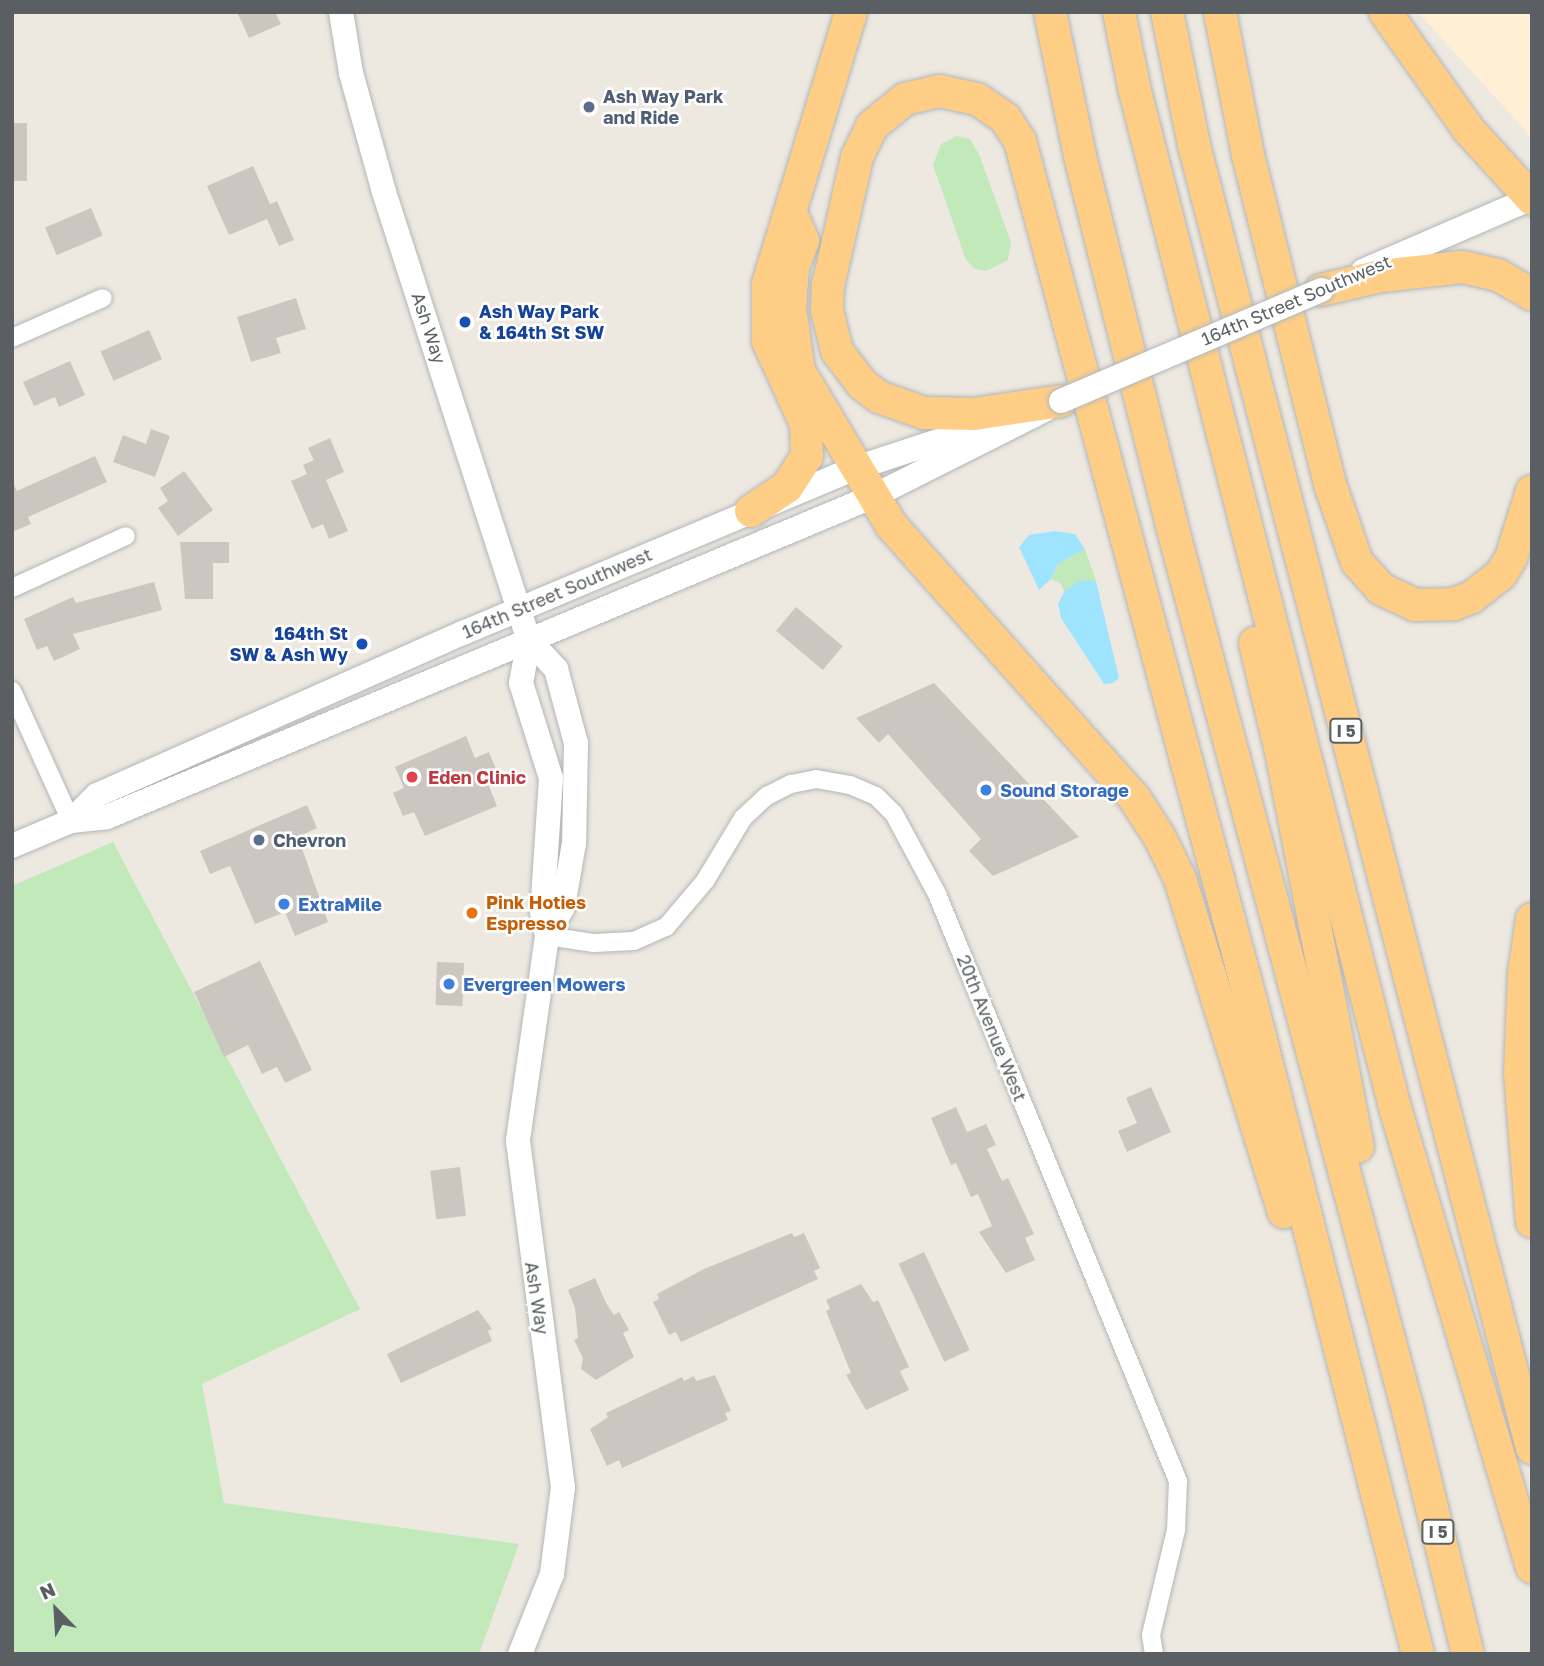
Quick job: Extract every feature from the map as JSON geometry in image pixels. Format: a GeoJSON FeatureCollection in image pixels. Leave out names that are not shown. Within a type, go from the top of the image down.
{"type":"FeatureCollection","features":[{"type":"Feature","properties":{"kind":"highway"},"geometry":{"type":"LineString","coordinates":[[751,512],[787,487],[807,456],[806,424],[768,341],[768,284],[781,228],[792,215],[851,12]]}},
{"type":"Feature","properties":{"kind":"highway","name":"I 5"},"geometry":{"type":"LineString","coordinates":[[1050,12],[1080,156],[1167,509],[1408,1410],[1468,1654]]}},
{"type":"Feature","properties":{"kind":"highway"},"geometry":{"type":"LineString","coordinates":[[1101,12],[1281,751],[1408,1410]]}},
{"type":"Feature","properties":{"kind":"highway"},"geometry":{"type":"LineString","coordinates":[[1119,12],[1135,91],[1396,1111],[1532,1567]]}},
{"type":"Feature","properties":{"kind":"highway","name":"I 5"},"geometry":{"type":"LineString","coordinates":[[1167,12],[1198,158],[1532,1448]]}},
{"type":"Feature","properties":{"kind":"highway"},"geometry":{"type":"LineString","coordinates":[[1220,12],[1248,155],[1331,487],[1357,562],[1381,589],[1415,604],[1454,604],[1472,597],[1501,574],[1511,558],[1532,491]]}},
{"type":"Feature","properties":{"kind":"highway"},"geometry":{"type":"LineString","coordinates":[[1385,12],[1468,129],[1532,198]]}},
{"type":"Feature","properties":{"kind":"highway"},"geometry":{"type":"LineString","coordinates":[[1061,401],[974,414],[924,413],[879,397],[855,376],[837,351],[827,310],[828,286],[858,157],[872,126],[905,99],[939,91],[977,99],[1005,118],[1020,141],[1252,1005],[1418,1654]]}},
{"type":"Feature","properties":{"kind":"highway"},"geometry":{"type":"LineString","coordinates":[[792,215],[803,241],[793,267],[790,308],[796,360],[856,468],[931,574],[1135,799],[1160,838],[1186,900],[1398,1578]]}},
{"type":"Feature","properties":{"kind":"highway"},"geometry":{"type":"LineString","coordinates":[[1321,290],[1394,274],[1462,267],[1498,275],[1532,295]]}},
{"type":"Feature","properties":{"kind":"highway"},"geometry":{"type":"LineString","coordinates":[[1532,919],[1524,974],[1520,1073],[1532,1222]]}},
{"type":"Feature","properties":{"kind":"main road","name":"Ash Way"},"geometry":{"type":"LineString","coordinates":[[341,12],[351,73],[384,192],[529,640],[556,670],[576,743],[578,802],[574,843],[564,906],[547,936]]}},
{"type":"Feature","properties":{"kind":"main road","name":"164th Street Southwest"},"geometry":{"type":"LineString","coordinates":[[12,846],[71,821],[107,817],[874,496],[1061,401],[1532,198]]}},
{"type":"Feature","properties":{"kind":"main road","name":"164th Street Southwest"},"geometry":{"type":"LineString","coordinates":[[71,821],[97,794],[520,609],[856,468],[1061,401]]}},
{"type":"Feature","properties":{"kind":"main road","name":"Ash Way"},"geometry":{"type":"LineString","coordinates":[[520,1654],[552,1574],[563,1487],[518,1140],[547,936],[542,912],[551,778],[521,683],[529,640]]}},
{"type":"Feature","properties":{"kind":"street"},"geometry":{"type":"LineString","coordinates":[[12,338],[103,298]]}},
{"type":"Feature","properties":{"kind":"street"},"geometry":{"type":"LineString","coordinates":[[12,588],[126,536]]}},
{"type":"Feature","properties":{"kind":"street"},"geometry":{"type":"LineString","coordinates":[[12,691],[71,821]]}},
{"type":"Feature","properties":{"kind":"street","name":"20th Avenue West"},"geometry":{"type":"LineString","coordinates":[[547,936],[594,943],[634,941],[666,927],[705,881],[743,818],[767,796],[792,784],[816,779],[850,785],[876,796],[894,814],[937,894],[1178,1481],[1176,1530],[1151,1636],[1154,1654]]}},
{"type":"Feature","properties":{"kind":"shaded area"},"geometry":{"type":"Polygon","coordinates":[[[1418,12],[1532,12],[1532,138],[1418,12]]]}},
{"type":"Feature","properties":{"kind":"green space"},"geometry":{"type":"Polygon","coordinates":[[[957,136],[970,139],[979,154],[1011,242],[1008,260],[986,271],[975,269],[966,260],[933,165],[941,144],[957,136]]]}},
{"type":"Feature","properties":{"kind":"green space"},"geometry":{"type":"Polygon","coordinates":[[[1085,549],[1096,581],[1080,581],[1064,592],[1061,584],[1051,579],[1058,564],[1085,549]]]}},
{"type":"Feature","properties":{"kind":"green space"},"geometry":{"type":"Polygon","coordinates":[[[113,842],[360,1309],[202,1384],[224,1503],[519,1544],[479,1654],[12,1654],[12,886],[113,842]]]}},
{"type":"Feature","properties":{"kind":"water"},"geometry":{"type":"Polygon","coordinates":[[[1055,531],[1075,534],[1085,549],[1058,564],[1051,579],[1039,590],[1019,547],[1029,535],[1055,531]]]}},
{"type":"Feature","properties":{"kind":"water"},"geometry":{"type":"Polygon","coordinates":[[[1079,581],[1096,581],[1119,678],[1113,683],[1104,684],[1061,618],[1058,604],[1064,592],[1079,581]]]}},
{"type":"Feature","properties":{"kind":"building"},"geometry":{"type":"Polygon","coordinates":[[[237,12],[275,12],[281,24],[249,38],[237,12]]]}},
{"type":"Feature","properties":{"kind":"building"},"geometry":{"type":"Polygon","coordinates":[[[12,123],[27,123],[27,181],[12,181],[12,123]]]}},
{"type":"Feature","properties":{"kind":"building"},"geometry":{"type":"Polygon","coordinates":[[[253,166],[270,204],[277,201],[294,240],[279,246],[267,219],[229,235],[207,186],[253,166]]]}},
{"type":"Feature","properties":{"kind":"building"},"geometry":{"type":"Polygon","coordinates":[[[91,208],[103,236],[57,255],[45,228],[91,208]]]}},
{"type":"Feature","properties":{"kind":"building"},"geometry":{"type":"Polygon","coordinates":[[[296,298],[306,329],[276,338],[281,353],[251,362],[237,317],[296,298]]]}},
{"type":"Feature","properties":{"kind":"building"},"geometry":{"type":"Polygon","coordinates":[[[149,330],[162,359],[114,381],[101,352],[149,330]]]}},
{"type":"Feature","properties":{"kind":"building"},"geometry":{"type":"Polygon","coordinates":[[[70,361],[85,395],[59,407],[55,397],[34,406],[23,382],[70,361]]]}},
{"type":"Feature","properties":{"kind":"building"},"geometry":{"type":"Polygon","coordinates":[[[151,429],[170,436],[155,477],[113,462],[123,435],[146,444],[151,429]]]}},
{"type":"Feature","properties":{"kind":"building"},"geometry":{"type":"Polygon","coordinates":[[[330,438],[344,472],[326,480],[348,531],[329,539],[323,524],[312,529],[291,481],[307,474],[303,465],[314,460],[308,448],[330,438]]]}},
{"type":"Feature","properties":{"kind":"building"},"geometry":{"type":"Polygon","coordinates":[[[95,456],[107,482],[28,517],[31,524],[12,532],[12,481],[17,491],[95,456]]]}},
{"type":"Feature","properties":{"kind":"building"},"geometry":{"type":"Polygon","coordinates":[[[184,471],[213,510],[178,536],[158,508],[168,501],[160,488],[184,471]]]}},
{"type":"Feature","properties":{"kind":"building"},"geometry":{"type":"Polygon","coordinates":[[[180,542],[229,542],[229,563],[213,563],[213,599],[185,599],[180,542]]]}},
{"type":"Feature","properties":{"kind":"building"},"geometry":{"type":"Polygon","coordinates":[[[154,582],[162,610],[73,634],[80,649],[54,661],[47,646],[37,650],[24,619],[73,597],[76,603],[154,582]]]}},
{"type":"Feature","properties":{"kind":"building"},"geometry":{"type":"Polygon","coordinates":[[[796,607],[843,646],[823,670],[776,631],[796,607]]]}},
{"type":"Feature","properties":{"kind":"building","name":"Sound Storage"},"geometry":{"type":"Polygon","coordinates":[[[934,683],[1079,837],[993,876],[969,851],[981,839],[888,734],[879,743],[856,718],[934,683]]]}},
{"type":"Feature","properties":{"kind":"building"},"geometry":{"type":"Polygon","coordinates":[[[466,736],[475,758],[489,752],[500,779],[488,784],[497,806],[425,836],[414,812],[403,816],[393,793],[404,788],[395,767],[466,736]]]}},
{"type":"Feature","properties":{"kind":"building"},"geometry":{"type":"Polygon","coordinates":[[[307,805],[317,828],[298,837],[328,922],[295,936],[285,912],[255,924],[230,866],[210,874],[200,851],[307,805]]]}},
{"type":"Feature","properties":{"kind":"building"},"geometry":{"type":"Polygon","coordinates":[[[260,961],[312,1070],[285,1083],[277,1067],[262,1074],[248,1045],[224,1057],[194,992],[260,961]]]}},
{"type":"Feature","properties":{"kind":"building","name":"Evergreen Mowers"},"geometry":{"type":"Polygon","coordinates":[[[437,962],[464,963],[462,1006],[435,1005],[437,962]]]}},
{"type":"Feature","properties":{"kind":"building"},"geometry":{"type":"Polygon","coordinates":[[[1151,1087],[1171,1132],[1127,1152],[1118,1131],[1137,1123],[1126,1098],[1151,1087]]]}},
{"type":"Feature","properties":{"kind":"building"},"geometry":{"type":"Polygon","coordinates":[[[956,1107],[967,1132],[986,1124],[996,1145],[987,1149],[1002,1181],[1008,1178],[1034,1234],[1025,1238],[1035,1260],[1006,1273],[979,1232],[992,1226],[978,1194],[971,1197],[956,1163],[951,1165],[931,1118],[956,1107]]]}},
{"type":"Feature","properties":{"kind":"building"},"geometry":{"type":"Polygon","coordinates":[[[460,1167],[466,1216],[436,1219],[430,1171],[460,1167]]]}},
{"type":"Feature","properties":{"kind":"building"},"geometry":{"type":"Polygon","coordinates":[[[792,1233],[794,1237],[804,1233],[820,1268],[814,1271],[818,1279],[681,1342],[676,1332],[669,1335],[653,1302],[659,1299],[657,1294],[704,1269],[792,1233]]]}},
{"type":"Feature","properties":{"kind":"building"},"geometry":{"type":"Polygon","coordinates":[[[924,1252],[970,1350],[944,1362],[899,1264],[924,1252]]]}},
{"type":"Feature","properties":{"kind":"building"},"geometry":{"type":"Polygon","coordinates":[[[595,1278],[606,1303],[614,1315],[619,1312],[629,1330],[623,1333],[634,1357],[596,1380],[581,1369],[583,1358],[574,1340],[578,1338],[575,1308],[568,1290],[595,1278]]]}},
{"type":"Feature","properties":{"kind":"building"},"geometry":{"type":"Polygon","coordinates":[[[861,1284],[873,1302],[878,1300],[909,1367],[900,1371],[909,1390],[866,1410],[846,1375],[851,1373],[826,1311],[830,1309],[826,1300],[861,1284]]]}},
{"type":"Feature","properties":{"kind":"building"},"geometry":{"type":"Polygon","coordinates":[[[478,1310],[492,1329],[488,1331],[492,1341],[401,1383],[387,1354],[478,1310]]]}},
{"type":"Feature","properties":{"kind":"building"},"geometry":{"type":"Polygon","coordinates":[[[715,1375],[731,1411],[725,1413],[728,1420],[622,1468],[619,1460],[607,1466],[590,1429],[608,1417],[606,1413],[682,1377],[684,1381],[694,1376],[696,1381],[715,1375]]]}},
{"type":"Feature","properties":{"kind":"place","name":"Ash Way Park and Ride"},"geometry":{"type":"Point","coordinates":[589,107]}},
{"type":"Feature","properties":{"kind":"place","name":"Ash Way Park & 164th St SW"},"geometry":{"type":"Point","coordinates":[465,322]}},
{"type":"Feature","properties":{"kind":"place","name":"164th St SW & Ash Wy"},"geometry":{"type":"Point","coordinates":[362,644]}},
{"type":"Feature","properties":{"kind":"place","name":"Eden Clinic"},"geometry":{"type":"Point","coordinates":[412,777]}},
{"type":"Feature","properties":{"kind":"place","name":"Sound Storage"},"geometry":{"type":"Point","coordinates":[986,790]}},
{"type":"Feature","properties":{"kind":"place","name":"Chevron"},"geometry":{"type":"Point","coordinates":[259,840]}},
{"type":"Feature","properties":{"kind":"place","name":"ExtraMile"},"geometry":{"type":"Point","coordinates":[284,904]}},
{"type":"Feature","properties":{"kind":"place","name":"Pink Hoties Espresso"},"geometry":{"type":"Point","coordinates":[472,913]}},
{"type":"Feature","properties":{"kind":"place","name":"Evergreen Mowers"},"geometry":{"type":"Point","coordinates":[449,984]}}]}
